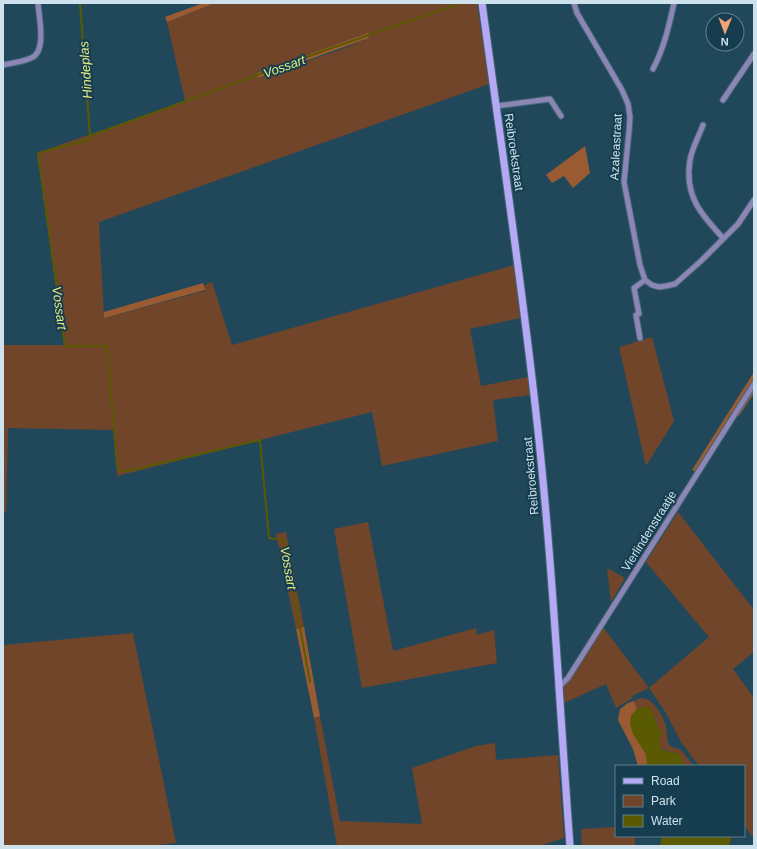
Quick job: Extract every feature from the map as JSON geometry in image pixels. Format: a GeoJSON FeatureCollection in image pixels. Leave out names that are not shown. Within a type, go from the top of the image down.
{"type":"FeatureCollection","features":[{"type":"Feature","properties":{"kind":"street"},"geometry":{"type":"LineString","coordinates":[[3,65],[32,58],[37,55],[41,43],[38,3]]}},
{"type":"Feature","properties":{"kind":"street","name":"Reibroekstraat"},"geometry":{"type":"LineString","coordinates":[[482,3],[536,406],[548,540],[570,846]]}},
{"type":"Feature","properties":{"kind":"street","name":"Azaleastraat"},"geometry":{"type":"LineString","coordinates":[[574,3],[577,13],[622,90],[628,104],[630,131],[624,182],[640,265],[645,280]]}},
{"type":"Feature","properties":{"kind":"street"},"geometry":{"type":"LineString","coordinates":[[653,69],[667,37],[674,3]]}},
{"type":"Feature","properties":{"kind":"street"},"geometry":{"type":"LineString","coordinates":[[723,100],[754,54]]}},
{"type":"Feature","properties":{"kind":"street","name":"Reibroekstraat"},"geometry":{"type":"LineString","coordinates":[[496,106],[550,99],[561,116]]}},
{"type":"Feature","properties":{"kind":"street"},"geometry":{"type":"LineString","coordinates":[[703,125],[690,159],[690,188],[693,199],[702,214],[723,238]]}},
{"type":"Feature","properties":{"kind":"street"},"geometry":{"type":"LineString","coordinates":[[640,338],[636,315],[639,314],[634,288],[645,280],[652,285],[659,287],[675,284],[701,261],[738,224],[754,200]]}},
{"type":"Feature","properties":{"kind":"street","name":"Vierlindenstraatje"},"geometry":{"type":"LineString","coordinates":[[558,688],[568,678],[754,384]]}},
{"type":"Feature","properties":{"kind":"green space"},"geometry":{"type":"Polygon","coordinates":[[[215,3],[477,3],[489,84],[99,222],[104,318],[205,291],[203,286],[212,282],[232,345],[514,265],[520,318],[470,329],[481,386],[528,377],[530,395],[493,400],[498,441],[382,466],[372,412],[117,476],[114,430],[8,428],[6,512],[3,512],[3,345],[64,345],[37,153],[185,101],[167,22],[215,3]],[[368,34],[258,72],[258,78],[340,50],[369,38],[368,34]]]}},
{"type":"Feature","properties":{"kind":"green space"},"geometry":{"type":"Polygon","coordinates":[[[652,337],[674,421],[646,466],[619,347],[652,337]]]}},
{"type":"Feature","properties":{"kind":"green space"},"geometry":{"type":"Polygon","coordinates":[[[678,512],[754,610],[754,652],[733,669],[754,698],[754,839],[745,826],[745,765],[698,765],[681,742],[666,713],[649,688],[709,637],[646,562],[678,512]]]}},
{"type":"Feature","properties":{"kind":"green space"},"geometry":{"type":"Polygon","coordinates":[[[368,522],[393,651],[476,628],[477,635],[494,630],[497,663],[362,688],[334,529],[368,522]]]}},
{"type":"Feature","properties":{"kind":"green space"},"geometry":{"type":"Polygon","coordinates":[[[286,532],[304,627],[296,629],[276,534],[286,532]]]}},
{"type":"Feature","properties":{"kind":"green space"},"geometry":{"type":"Polygon","coordinates":[[[607,568],[625,578],[611,602],[607,568]]]}},
{"type":"Feature","properties":{"kind":"green space"},"geometry":{"type":"Polygon","coordinates":[[[603,627],[649,688],[632,696],[633,698],[616,708],[606,684],[564,703],[562,689],[603,627]]]}},
{"type":"Feature","properties":{"kind":"green space"},"geometry":{"type":"Polygon","coordinates":[[[133,633],[176,843],[149,846],[3,846],[3,645],[133,633]]]}},
{"type":"Feature","properties":{"kind":"green space"},"geometry":{"type":"Polygon","coordinates":[[[645,698],[653,703],[662,715],[665,723],[668,743],[670,746],[681,750],[693,765],[683,765],[682,760],[678,754],[660,748],[659,729],[656,720],[644,707],[637,709],[634,701],[645,698]]]}},
{"type":"Feature","properties":{"kind":"green space"},"geometry":{"type":"Polygon","coordinates":[[[320,716],[340,821],[422,824],[412,768],[476,746],[495,743],[496,760],[558,755],[564,838],[539,846],[337,846],[314,718],[320,716]]]}},
{"type":"Feature","properties":{"kind":"green space"},"geometry":{"type":"Polygon","coordinates":[[[615,827],[615,837],[635,837],[635,846],[582,846],[581,829],[615,827]]]}},
{"type":"Feature","properties":{"kind":"shaded area"},"geometry":{"type":"Polygon","coordinates":[[[203,3],[215,3],[167,22],[165,17],[203,3]]]}},
{"type":"Feature","properties":{"kind":"shaded area"},"geometry":{"type":"Polygon","coordinates":[[[368,33],[369,38],[258,78],[257,73],[368,33]]]}},
{"type":"Feature","properties":{"kind":"shaded area"},"geometry":{"type":"Polygon","coordinates":[[[585,146],[590,173],[573,188],[564,176],[552,183],[546,175],[585,146]]]}},
{"type":"Feature","properties":{"kind":"shaded area"},"geometry":{"type":"Polygon","coordinates":[[[203,283],[205,290],[104,318],[104,312],[203,283]]]}},
{"type":"Feature","properties":{"kind":"shaded area"},"geometry":{"type":"Polygon","coordinates":[[[754,372],[754,393],[739,416],[732,412],[696,472],[692,470],[754,372]]]}},
{"type":"Feature","properties":{"kind":"shaded area"},"geometry":{"type":"Polygon","coordinates":[[[304,627],[320,716],[314,718],[296,629],[304,627]]]}},
{"type":"Feature","properties":{"kind":"shaded area"},"geometry":{"type":"Polygon","coordinates":[[[634,701],[637,709],[631,716],[637,739],[647,756],[647,765],[638,765],[633,749],[618,720],[620,709],[628,703],[634,701]]]}},
{"type":"Feature","properties":{"kind":"water"},"geometry":{"type":"Polygon","coordinates":[[[644,707],[651,708],[662,734],[660,736],[660,748],[678,754],[682,760],[683,765],[647,765],[646,754],[633,734],[630,724],[631,716],[637,709],[644,707]]]}},
{"type":"Feature","properties":{"kind":"water"},"geometry":{"type":"Polygon","coordinates":[[[662,837],[732,837],[729,846],[660,846],[662,837]]]}},
{"type":"Feature","properties":{"kind":"waterway","name":"Hindeplas"},"geometry":{"type":"LineString","coordinates":[[80,3],[90,136]]}},
{"type":"Feature","properties":{"kind":"waterway","name":"Vossart"},"geometry":{"type":"LineString","coordinates":[[310,682],[284,540],[269,538],[260,440],[127,471],[121,471],[117,466],[107,346],[65,346],[38,153],[91,139],[90,136],[323,51],[461,3]]}}]}
